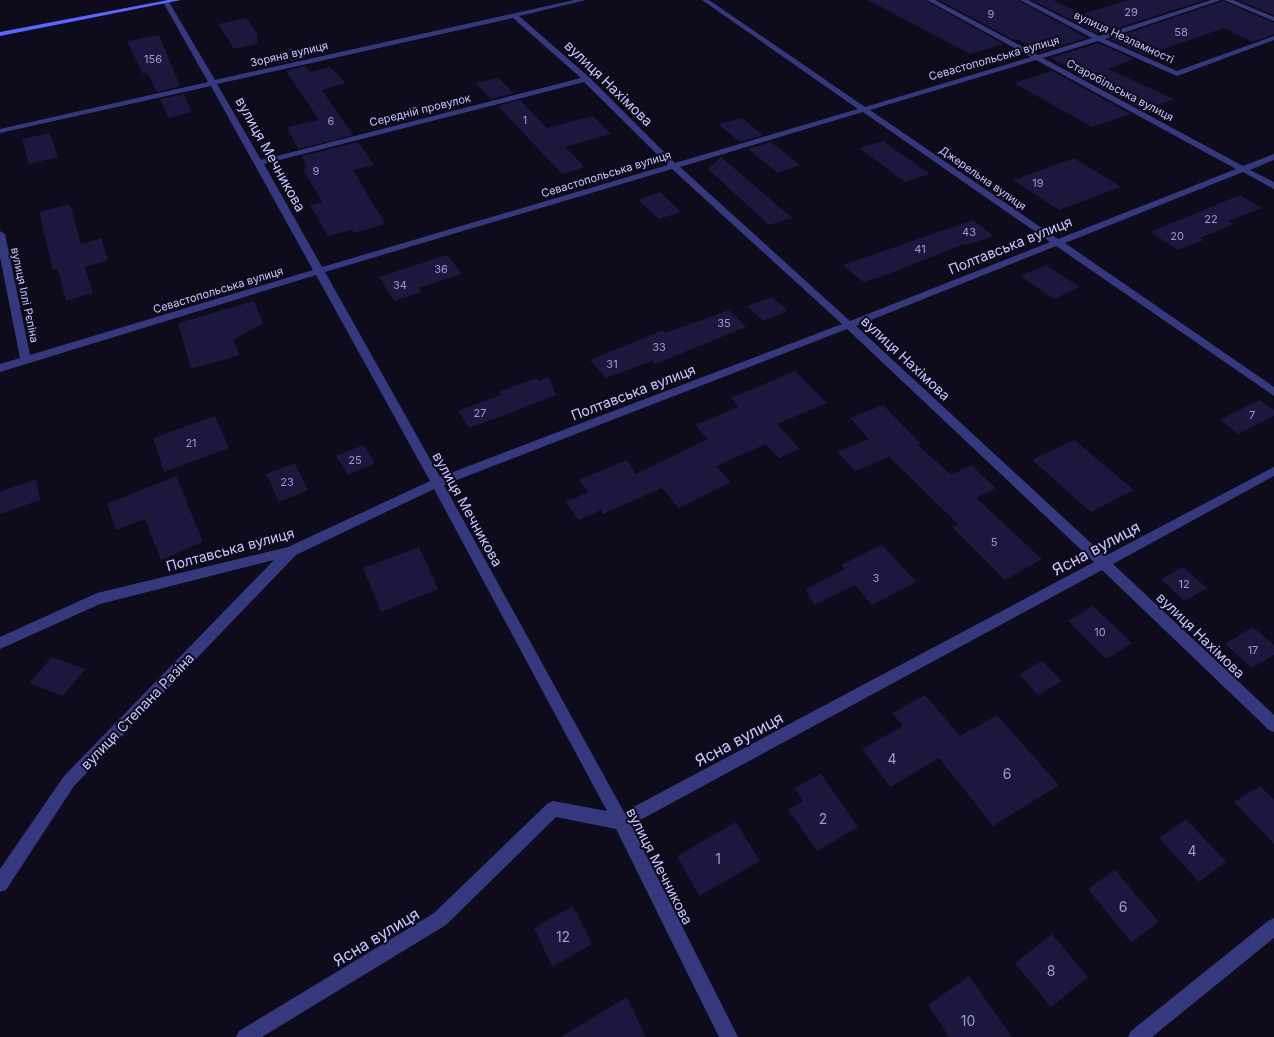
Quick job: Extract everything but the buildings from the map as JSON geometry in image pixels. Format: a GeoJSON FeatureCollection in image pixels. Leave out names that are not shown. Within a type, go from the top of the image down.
{"type":"FeatureCollection","features":[{"type":"Feature","properties":{"kind":"main road"},"geometry":{"type":"LineString","coordinates":[[0,34],[172,1]]}},
{"type":"Feature","properties":{"kind":"street","name":"Зоряна вулиця"},"geometry":{"type":"LineString","coordinates":[[0,131],[583,0]]}},
{"type":"Feature","properties":{"kind":"street","name":"Джерельна вулиця"},"geometry":{"type":"LineString","coordinates":[[705,0],[1274,392]]}},
{"type":"Feature","properties":{"kind":"street","name":"Старобільська вулиця"},"geometry":{"type":"LineString","coordinates":[[930,0],[1274,186]]}},
{"type":"Feature","properties":{"kind":"street","name":"вулиця Незламності"},"geometry":{"type":"LineString","coordinates":[[1023,0],[1098,38],[1177,74],[1274,38]]}},
{"type":"Feature","properties":{"kind":"street","name":"Севастопольська вулиця"},"geometry":{"type":"LineString","coordinates":[[0,368],[862,108],[1037,58],[1218,0]]}},
{"type":"Feature","properties":{"kind":"street"},"geometry":{"type":"LineString","coordinates":[[1227,0],[1274,19]]}},
{"type":"Feature","properties":{"kind":"street","name":"вулиця Мечникова"},"geometry":{"type":"LineString","coordinates":[[172,1],[214,83],[438,484],[621,822],[729,1037]]}},
{"type":"Feature","properties":{"kind":"street","name":"вулиця Нахімова"},"geometry":{"type":"LineString","coordinates":[[515,16],[586,80],[674,166],[1104,563],[1274,725]]}},
{"type":"Feature","properties":{"kind":"street","name":"Середній провулок"},"geometry":{"type":"LineString","coordinates":[[259,163],[586,80]]}},
{"type":"Feature","properties":{"kind":"street","name":"Полтавська вулиця"},"geometry":{"type":"LineString","coordinates":[[0,643],[96,599],[291,551],[438,484],[849,326],[1274,156]]}},
{"type":"Feature","properties":{"kind":"street","name":"вулиця Іллі Рєпіна"},"geometry":{"type":"LineString","coordinates":[[0,234],[26,360]]}},
{"type":"Feature","properties":{"kind":"street","name":"Ясна вулиця"},"geometry":{"type":"LineString","coordinates":[[245,1037],[440,919],[553,809],[621,822],[1274,471]]}},
{"type":"Feature","properties":{"kind":"street","name":"вулиця Степана Разіна"},"geometry":{"type":"LineString","coordinates":[[0,884],[69,782],[291,551]]}},
{"type":"Feature","properties":{"kind":"street"},"geometry":{"type":"LineString","coordinates":[[1137,1037],[1274,927]]}}]}
